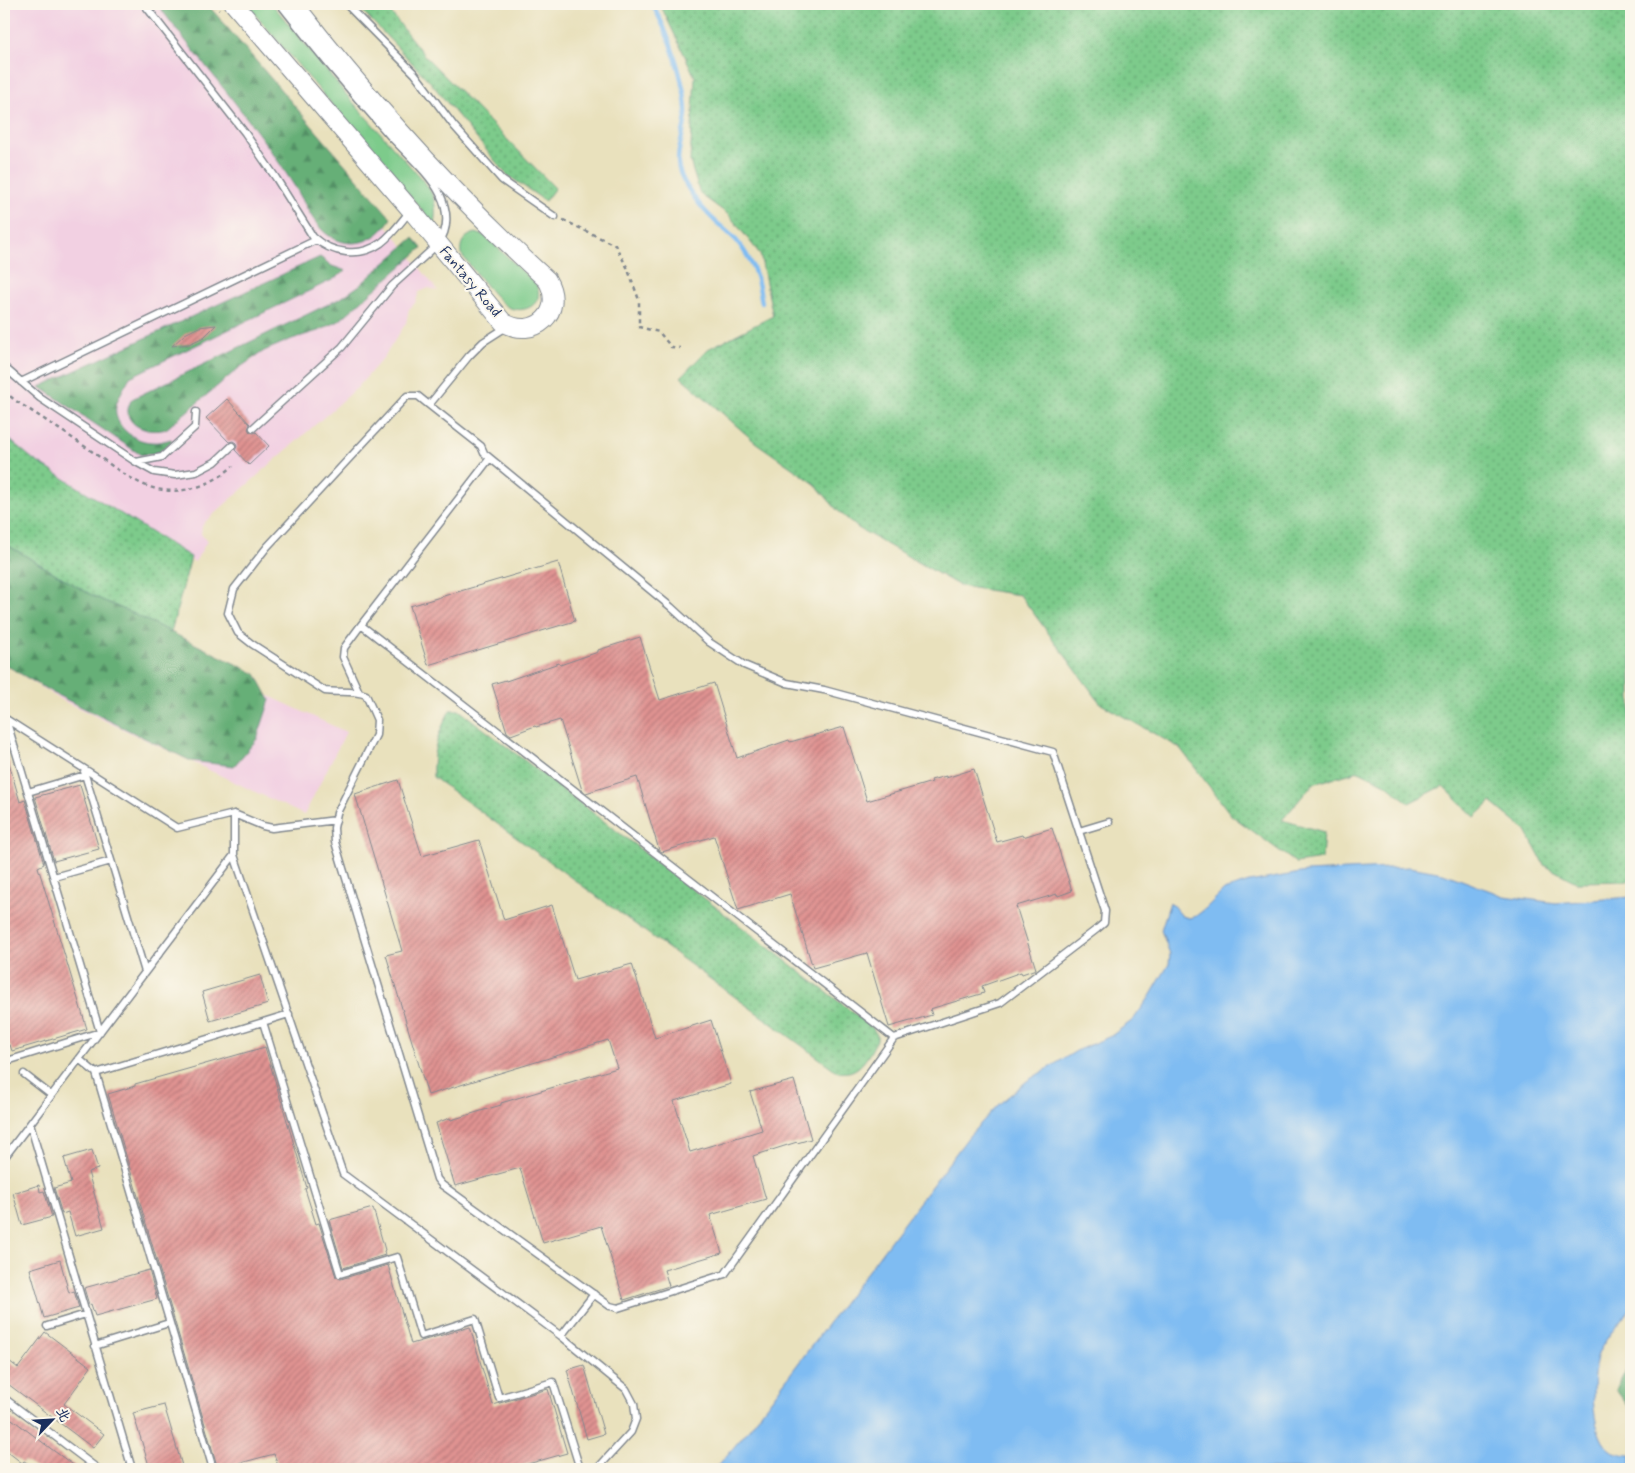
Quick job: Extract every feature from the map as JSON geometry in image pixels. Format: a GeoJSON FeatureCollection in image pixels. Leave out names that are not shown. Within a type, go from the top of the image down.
{"type":"FeatureCollection","features":[{"type":"Feature","properties":{"kind":"main road","name":"Fantasy Road"},"geometry":{"type":"LineString","coordinates":[[234,4],[411,210],[498,316],[509,326],[516,328],[531,328],[538,325],[548,315],[553,301],[547,280],[496,232],[444,178],[363,88],[294,4]]}},
{"type":"Feature","properties":{"kind":"lane"},"geometry":{"type":"LineString","coordinates":[[144,4],[245,132],[316,240],[326,247],[342,252],[367,250],[389,236],[411,210]]}},
{"type":"Feature","properties":{"kind":"lane"},"geometry":{"type":"LineString","coordinates":[[253,428],[342,347],[392,286],[438,244],[447,223],[444,204],[435,184],[355,95],[280,4]]}},
{"type":"Feature","properties":{"kind":"lane"},"geometry":{"type":"LineString","coordinates":[[346,4],[414,74],[454,126],[502,180],[555,217]]}},
{"type":"Feature","properties":{"kind":"lane"},"geometry":{"type":"LineString","coordinates":[[22,382],[316,240]]}},
{"type":"Feature","properties":{"kind":"lane"},"geometry":{"type":"LineString","coordinates":[[429,405],[478,346],[509,326]]}},
{"type":"Feature","properties":{"kind":"lane"},"geometry":{"type":"LineString","coordinates":[[4,367],[40,398],[154,472],[186,474],[206,467],[232,446]]}},
{"type":"Feature","properties":{"kind":"lane"},"geometry":{"type":"LineString","coordinates":[[407,396],[418,396],[429,405],[481,446],[484,453],[671,607],[709,642],[744,665],[787,683],[824,690],[1053,752],[1105,911],[1104,923],[1000,1003],[894,1038],[725,1274],[618,1308],[610,1306],[442,1185],[437,1179],[334,842],[337,812],[376,735],[377,720],[374,711],[366,695],[359,692],[338,693],[325,690],[252,644],[238,632],[228,613],[234,589],[267,547],[407,396]]}},
{"type":"Feature","properties":{"kind":"lane"},"geometry":{"type":"LineString","coordinates":[[136,462],[162,457],[195,427],[196,412]]}},
{"type":"Feature","properties":{"kind":"lane"},"geometry":{"type":"LineString","coordinates":[[359,692],[343,657],[344,648],[490,458]]}},
{"type":"Feature","properties":{"kind":"lane"},"geometry":{"type":"LineString","coordinates":[[361,625],[894,1038]]}},
{"type":"Feature","properties":{"kind":"lane"},"geometry":{"type":"LineString","coordinates":[[5,718],[84,771],[176,828],[234,814],[272,828],[336,820]]}},
{"type":"Feature","properties":{"kind":"lane"},"geometry":{"type":"LineString","coordinates":[[5,718],[100,1032]]}},
{"type":"Feature","properties":{"kind":"lane"},"geometry":{"type":"LineString","coordinates":[[28,792],[84,771]]}},
{"type":"Feature","properties":{"kind":"lane"},"geometry":{"type":"LineString","coordinates":[[84,771],[145,972]]}},
{"type":"Feature","properties":{"kind":"lane"},"geometry":{"type":"LineString","coordinates":[[234,814],[234,855],[344,1174],[561,1336],[626,1389],[634,1404],[636,1419],[632,1432],[597,1469]]}},
{"type":"Feature","properties":{"kind":"lane"},"geometry":{"type":"LineString","coordinates":[[1079,831],[1109,822]]}},
{"type":"Feature","properties":{"kind":"lane"},"geometry":{"type":"LineString","coordinates":[[4,1154],[30,1124],[234,855]]}},
{"type":"Feature","properties":{"kind":"lane"},"geometry":{"type":"LineString","coordinates":[[54,878],[111,861]]}},
{"type":"Feature","properties":{"kind":"lane"},"geometry":{"type":"LineString","coordinates":[[96,1072],[289,1014]]}},
{"type":"Feature","properties":{"kind":"lane"},"geometry":{"type":"LineString","coordinates":[[263,1022],[340,1274],[397,1257],[420,1336],[475,1319],[499,1398],[553,1382],[580,1469]]}},
{"type":"Feature","properties":{"kind":"lane"},"geometry":{"type":"LineString","coordinates":[[4,1062],[100,1032]]}},
{"type":"Feature","properties":{"kind":"lane"},"geometry":{"type":"LineString","coordinates":[[79,1059],[96,1072],[213,1469]]}},
{"type":"Feature","properties":{"kind":"lane"},"geometry":{"type":"LineString","coordinates":[[24,1074],[51,1096]]}},
{"type":"Feature","properties":{"kind":"lane"},"geometry":{"type":"LineString","coordinates":[[30,1124],[132,1469]]}},
{"type":"Feature","properties":{"kind":"lane"},"geometry":{"type":"LineString","coordinates":[[561,1336],[594,1294]]}},
{"type":"Feature","properties":{"kind":"lane"},"geometry":{"type":"LineString","coordinates":[[47,1326],[86,1314]]}},
{"type":"Feature","properties":{"kind":"lane"},"geometry":{"type":"LineString","coordinates":[[96,1346],[170,1323]]}},
{"type":"Feature","properties":{"kind":"lane"},"geometry":{"type":"LineString","coordinates":[[4,1398],[98,1469]]}},
{"type":"Feature","properties":{"kind":"path"},"geometry":{"type":"LineString","coordinates":[[555,217],[615,245],[627,267],[638,300],[639,327],[658,332],[670,347],[680,348]]}},
{"type":"Feature","properties":{"kind":"shaded area"},"geometry":{"type":"Polygon","coordinates":[[[4,4],[165,4],[370,204],[438,291],[429,288],[419,292],[415,303],[409,309],[406,323],[384,357],[357,388],[206,521],[202,526],[201,534],[207,541],[195,562],[76,498],[4,446],[4,4]]]}},
{"type":"Feature","properties":{"kind":"shaded area"},"geometry":{"type":"Polygon","coordinates":[[[4,556],[220,673],[346,732],[304,815],[61,700],[4,664],[4,556]]]}},
{"type":"Feature","properties":{"kind":"green space"},"geometry":{"type":"Polygon","coordinates":[[[157,4],[207,4],[391,218],[380,232],[366,240],[350,243],[333,238],[321,229],[264,142],[157,4]]]}},
{"type":"Feature","properties":{"kind":"green space"},"geometry":{"type":"Polygon","coordinates":[[[246,4],[272,4],[350,99],[426,184],[434,203],[434,224],[246,4]]]}},
{"type":"Feature","properties":{"kind":"green space"},"geometry":{"type":"Polygon","coordinates":[[[356,4],[384,4],[424,55],[555,188],[545,201],[506,174],[431,83],[356,4]]]}},
{"type":"Feature","properties":{"kind":"green space"},"geometry":{"type":"Polygon","coordinates":[[[660,4],[1631,4],[1631,881],[1576,882],[1544,865],[1526,831],[1491,802],[1475,817],[1443,786],[1409,803],[1386,784],[1359,771],[1313,784],[1282,820],[1324,832],[1322,859],[1296,863],[1231,815],[1180,748],[1101,704],[1020,595],[960,586],[858,528],[837,510],[815,484],[755,442],[681,377],[708,349],[773,316],[760,254],[729,215],[700,194],[690,161],[695,77],[660,4]]]}},
{"type":"Feature","properties":{"kind":"green space"},"geometry":{"type":"Polygon","coordinates":[[[476,233],[485,236],[536,284],[538,297],[532,306],[521,310],[508,307],[490,291],[461,254],[461,246],[464,240],[476,233]]]}},
{"type":"Feature","properties":{"kind":"green space"},"geometry":{"type":"Polygon","coordinates":[[[413,238],[422,248],[339,321],[264,351],[239,368],[166,429],[150,430],[142,428],[131,421],[128,415],[128,407],[132,399],[341,298],[360,285],[413,238]]]}},
{"type":"Feature","properties":{"kind":"green space"},"geometry":{"type":"Polygon","coordinates":[[[320,257],[332,266],[346,271],[332,280],[130,377],[116,406],[118,420],[126,431],[138,439],[161,442],[171,439],[172,441],[160,452],[141,455],[40,387],[320,257]]]}},
{"type":"Feature","properties":{"kind":"green space"},"geometry":{"type":"Polygon","coordinates":[[[4,435],[34,460],[191,557],[171,632],[93,596],[4,543],[4,435]]]}},
{"type":"Feature","properties":{"kind":"green space"},"geometry":{"type":"Polygon","coordinates":[[[4,543],[93,596],[256,674],[270,700],[257,739],[234,766],[191,761],[53,693],[4,664],[4,543]]]}},
{"type":"Feature","properties":{"kind":"green space"},"geometry":{"type":"Polygon","coordinates":[[[450,710],[459,710],[872,1027],[877,1035],[877,1040],[862,1064],[852,1071],[838,1072],[433,777],[437,742],[450,710]]]}},
{"type":"Feature","properties":{"kind":"green space"},"geometry":{"type":"Polygon","coordinates":[[[1631,1360],[1631,1410],[1616,1390],[1631,1360]]]}},
{"type":"Feature","properties":{"kind":"water"},"geometry":{"type":"Polygon","coordinates":[[[1410,867],[1443,873],[1504,896],[1556,903],[1631,897],[1631,1308],[1610,1334],[1599,1352],[1593,1387],[1595,1417],[1603,1441],[1611,1450],[1620,1454],[1631,1455],[1631,1469],[715,1469],[746,1433],[969,1136],[998,1105],[1027,1081],[1078,1050],[1111,1036],[1133,1020],[1149,998],[1169,964],[1170,954],[1161,930],[1170,902],[1182,916],[1189,918],[1196,916],[1205,909],[1224,890],[1249,882],[1306,872],[1410,867]]]}},
{"type":"Feature","properties":{"kind":"building"},"geometry":{"type":"Polygon","coordinates":[[[216,325],[204,337],[189,344],[172,346],[185,334],[199,327],[216,325]]]}},
{"type":"Feature","properties":{"kind":"building"},"geometry":{"type":"Polygon","coordinates":[[[227,399],[250,424],[248,429],[250,432],[256,432],[269,446],[249,465],[235,450],[237,447],[236,443],[233,441],[229,442],[206,418],[227,399]]]}},
{"type":"Feature","properties":{"kind":"building"},"geometry":{"type":"Polygon","coordinates":[[[558,562],[575,621],[428,665],[410,606],[558,562]]]}},
{"type":"Feature","properties":{"kind":"building"},"geometry":{"type":"Polygon","coordinates":[[[640,637],[660,700],[714,683],[737,758],[789,740],[790,742],[844,727],[867,801],[932,782],[931,780],[946,776],[946,778],[974,769],[997,842],[1022,835],[1023,837],[1052,828],[1072,891],[1016,906],[1036,969],[1022,974],[1021,972],[982,986],[984,993],[930,1009],[932,1015],[889,1027],[867,953],[813,968],[790,894],[738,910],[714,836],[662,852],[659,850],[637,777],[586,793],[582,790],[560,720],[535,726],[511,735],[507,732],[492,684],[559,663],[560,665],[598,652],[598,650],[640,637]]]}},
{"type":"Feature","properties":{"kind":"building"},"geometry":{"type":"Polygon","coordinates":[[[4,756],[7,756],[20,802],[25,800],[44,864],[38,867],[87,1029],[12,1051],[10,1045],[7,1046],[4,1034],[4,756]]]}},
{"type":"Feature","properties":{"kind":"building"},"geometry":{"type":"Polygon","coordinates":[[[398,780],[422,856],[479,840],[504,920],[552,905],[575,980],[632,964],[655,1038],[711,1020],[731,1084],[674,1101],[690,1152],[762,1130],[750,1092],[794,1080],[811,1139],[753,1156],[766,1199],[710,1215],[722,1253],[664,1270],[669,1286],[624,1300],[601,1226],[543,1243],[520,1168],[455,1186],[436,1123],[501,1105],[501,1103],[617,1068],[608,1040],[428,1095],[386,955],[402,951],[355,794],[398,780]]]}},
{"type":"Feature","properties":{"kind":"building"},"geometry":{"type":"Polygon","coordinates":[[[80,785],[99,849],[54,861],[35,797],[80,785]]]}},
{"type":"Feature","properties":{"kind":"building"},"geometry":{"type":"Polygon","coordinates":[[[260,975],[268,1004],[210,1021],[202,992],[260,975]]]}},
{"type":"Feature","properties":{"kind":"building"},"geometry":{"type":"Polygon","coordinates":[[[265,1047],[307,1188],[305,1189],[316,1224],[319,1223],[336,1277],[341,1279],[388,1265],[411,1344],[470,1327],[493,1405],[548,1389],[567,1453],[510,1469],[279,1469],[274,1454],[218,1469],[108,1094],[135,1086],[135,1084],[265,1047]]]}},
{"type":"Feature","properties":{"kind":"building"},"geometry":{"type":"Polygon","coordinates":[[[92,1150],[98,1169],[88,1172],[104,1228],[75,1236],[68,1212],[62,1214],[54,1188],[71,1183],[64,1158],[92,1150]]]}},
{"type":"Feature","properties":{"kind":"building"},"geometry":{"type":"Polygon","coordinates":[[[39,1185],[40,1192],[44,1191],[52,1217],[22,1225],[13,1193],[39,1185]]]}},
{"type":"Feature","properties":{"kind":"building"},"geometry":{"type":"Polygon","coordinates":[[[373,1208],[385,1255],[343,1268],[329,1220],[373,1208]]]}},
{"type":"Feature","properties":{"kind":"building"},"geometry":{"type":"Polygon","coordinates":[[[60,1260],[69,1293],[74,1291],[79,1308],[44,1318],[30,1269],[60,1260]]]}},
{"type":"Feature","properties":{"kind":"building"},"geometry":{"type":"Polygon","coordinates":[[[149,1270],[157,1299],[95,1316],[91,1304],[89,1305],[84,1288],[149,1270]]]}},
{"type":"Feature","properties":{"kind":"building"},"geometry":{"type":"Polygon","coordinates":[[[45,1332],[91,1367],[64,1404],[104,1434],[93,1448],[4,1381],[4,1357],[18,1368],[45,1332]]]}},
{"type":"Feature","properties":{"kind":"building"},"geometry":{"type":"Polygon","coordinates":[[[584,1365],[604,1434],[587,1439],[567,1370],[584,1365]]]}},
{"type":"Feature","properties":{"kind":"building"},"geometry":{"type":"Polygon","coordinates":[[[164,1405],[183,1469],[150,1469],[133,1413],[164,1405]]]}},
{"type":"Feature","properties":{"kind":"building"},"geometry":{"type":"Polygon","coordinates":[[[4,1413],[79,1469],[37,1469],[24,1461],[22,1463],[4,1449],[4,1413]]]}},
{"type":"Feature","properties":{"kind":"waterway"},"geometry":{"type":"LineString","coordinates":[[652,4],[664,27],[683,87],[686,113],[678,155],[681,176],[689,191],[700,205],[742,247],[751,262],[759,285],[762,303]]}}]}
